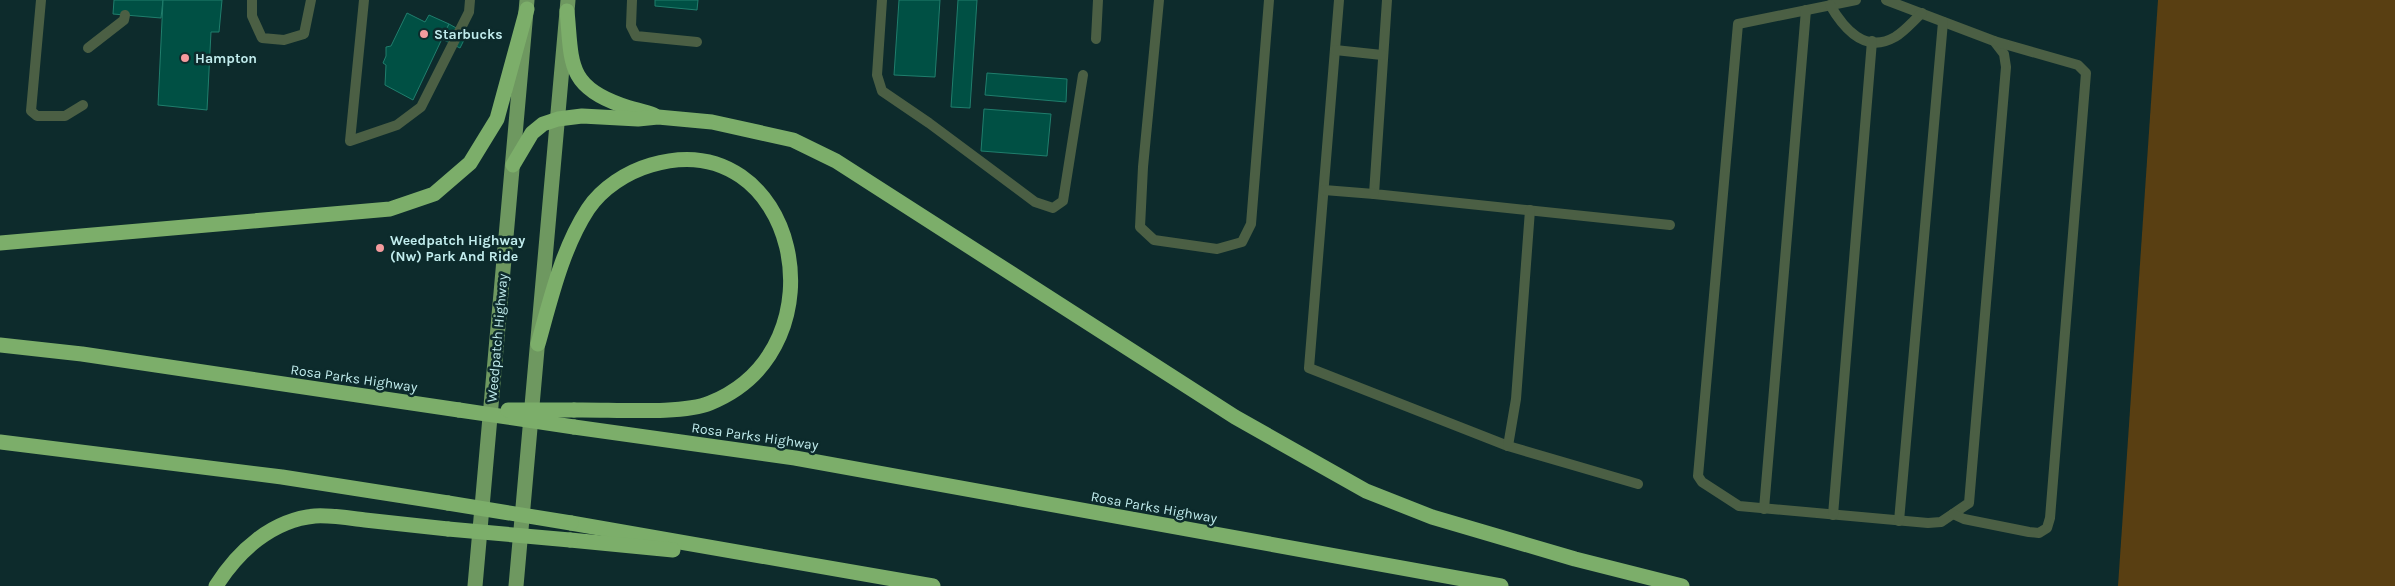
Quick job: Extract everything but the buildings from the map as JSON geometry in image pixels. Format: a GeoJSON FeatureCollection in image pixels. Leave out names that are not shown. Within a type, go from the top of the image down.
{"type":"FeatureCollection","features":[{"type":"Feature","properties":{"kind":"highway"},"geometry":{"type":"LineString","coordinates":[[0,243],[390,208],[434,194],[470,163],[497,119],[527,5]]}},
{"type":"Feature","properties":{"kind":"highway"},"geometry":{"type":"LineString","coordinates":[[567,5],[574,72],[584,86],[597,95],[658,117]]}},
{"type":"Feature","properties":{"kind":"highway"},"geometry":{"type":"LineString","coordinates":[[513,166],[532,133],[543,124],[558,119],[582,116],[638,119],[658,117],[712,122],[793,140],[836,161],[1236,417],[1366,491],[1432,517],[1575,559],[1682,586]]}},
{"type":"Feature","properties":{"kind":"highway"},"geometry":{"type":"LineString","coordinates":[[459,410],[687,408],[708,404],[729,394],[748,380],[765,362],[778,341],[787,319],[792,294],[792,269],[787,245],[777,219],[763,198],[743,179],[722,165],[681,160],[660,162],[625,175],[598,196],[578,227],[560,269],[538,344]]}},
{"type":"Feature","properties":{"kind":"highway","name":"Rosa Parks Highway"},"geometry":{"type":"LineString","coordinates":[[0,345],[92,355],[794,458],[1501,586]]}},
{"type":"Feature","properties":{"kind":"highway"},"geometry":{"type":"LineString","coordinates":[[0,442],[282,477],[571,523],[933,586]]}},
{"type":"Feature","properties":{"kind":"highway"},"geometry":{"type":"LineString","coordinates":[[216,586],[228,567],[245,548],[266,534],[290,522],[315,516],[789,560]]}},
{"type":"Feature","properties":{"kind":"main road","name":"Weedpatch Highway"},"geometry":{"type":"LineString","coordinates":[[475,586],[527,5]]}},
{"type":"Feature","properties":{"kind":"main road"},"geometry":{"type":"LineString","coordinates":[[516,586],[567,5]]}},
{"type":"Feature","properties":{"kind":"lane"},"geometry":{"type":"LineString","coordinates":[[41,0],[31,111],[37,116],[66,116],[83,105]]}},
{"type":"Feature","properties":{"kind":"lane"},"geometry":{"type":"LineString","coordinates":[[252,0],[252,16],[262,38],[284,40],[304,34],[311,0]]}},
{"type":"Feature","properties":{"kind":"lane"},"geometry":{"type":"LineString","coordinates":[[364,0],[350,141],[397,124],[422,107],[469,12],[470,0]]}},
{"type":"Feature","properties":{"kind":"lane"},"geometry":{"type":"LineString","coordinates":[[632,0],[631,26],[636,36],[696,42]]}},
{"type":"Feature","properties":{"kind":"lane"},"geometry":{"type":"LineString","coordinates":[[882,0],[876,75],[882,91],[929,123],[1035,202],[1053,208],[1063,201],[1071,162],[1083,75]]}},
{"type":"Feature","properties":{"kind":"lane"},"geometry":{"type":"LineString","coordinates":[[1096,39],[1098,0]]}},
{"type":"Feature","properties":{"kind":"lane"},"geometry":{"type":"LineString","coordinates":[[1159,0],[1143,167],[1140,227],[1154,240],[1217,250],[1242,242],[1251,224],[1268,0]]}},
{"type":"Feature","properties":{"kind":"lane"},"geometry":{"type":"LineString","coordinates":[[1339,0],[1309,368],[1508,446],[1638,484]]}},
{"type":"Feature","properties":{"kind":"lane"},"geometry":{"type":"LineString","coordinates":[[1374,194],[1387,0]]}},
{"type":"Feature","properties":{"kind":"lane"},"geometry":{"type":"LineString","coordinates":[[1856,0],[1738,24],[1698,476],[1702,482],[1739,506],[1928,523],[1941,522],[1969,503],[2006,67],[2004,54],[1994,41]]}},
{"type":"Feature","properties":{"kind":"lane"},"geometry":{"type":"LineString","coordinates":[[1886,0],[1994,41],[2078,65],[2086,73],[2050,518],[2047,528],[2039,532],[2030,532],[1964,519],[1953,514]]}},
{"type":"Feature","properties":{"kind":"lane"},"geometry":{"type":"LineString","coordinates":[[1830,5],[1842,26],[1864,41],[1872,42],[1880,42],[1896,36],[1922,14]]}},
{"type":"Feature","properties":{"kind":"lane"},"geometry":{"type":"LineString","coordinates":[[1764,508],[1806,10]]}},
{"type":"Feature","properties":{"kind":"lane"},"geometry":{"type":"LineString","coordinates":[[88,48],[124,20],[125,15]]}},
{"type":"Feature","properties":{"kind":"lane"},"geometry":{"type":"LineString","coordinates":[[1899,521],[1943,22]]}},
{"type":"Feature","properties":{"kind":"lane"},"geometry":{"type":"LineString","coordinates":[[1833,515],[1872,42]]}},
{"type":"Feature","properties":{"kind":"lane"},"geometry":{"type":"LineString","coordinates":[[1335,50],[1382,55]]}},
{"type":"Feature","properties":{"kind":"lane"},"geometry":{"type":"LineString","coordinates":[[1324,190],[1670,225]]}},
{"type":"Feature","properties":{"kind":"lane"},"geometry":{"type":"LineString","coordinates":[[1508,446],[1516,399],[1530,210]]}},
{"type":"Feature","properties":{"kind":"shaded area"},"geometry":{"type":"Polygon","coordinates":[[[2158,0],[2395,0],[2395,586],[2118,586],[2158,0]]]}},
{"type":"Feature","properties":{"kind":"place","name":"Starbucks"},"geometry":{"type":"Point","coordinates":[424,34]}},
{"type":"Feature","properties":{"kind":"place","name":"Hampton"},"geometry":{"type":"Point","coordinates":[185,58]}},
{"type":"Feature","properties":{"kind":"place","name":"Weedpatch Highway (Nw) Park And Ride"},"geometry":{"type":"Point","coordinates":[380,248]}}]}
